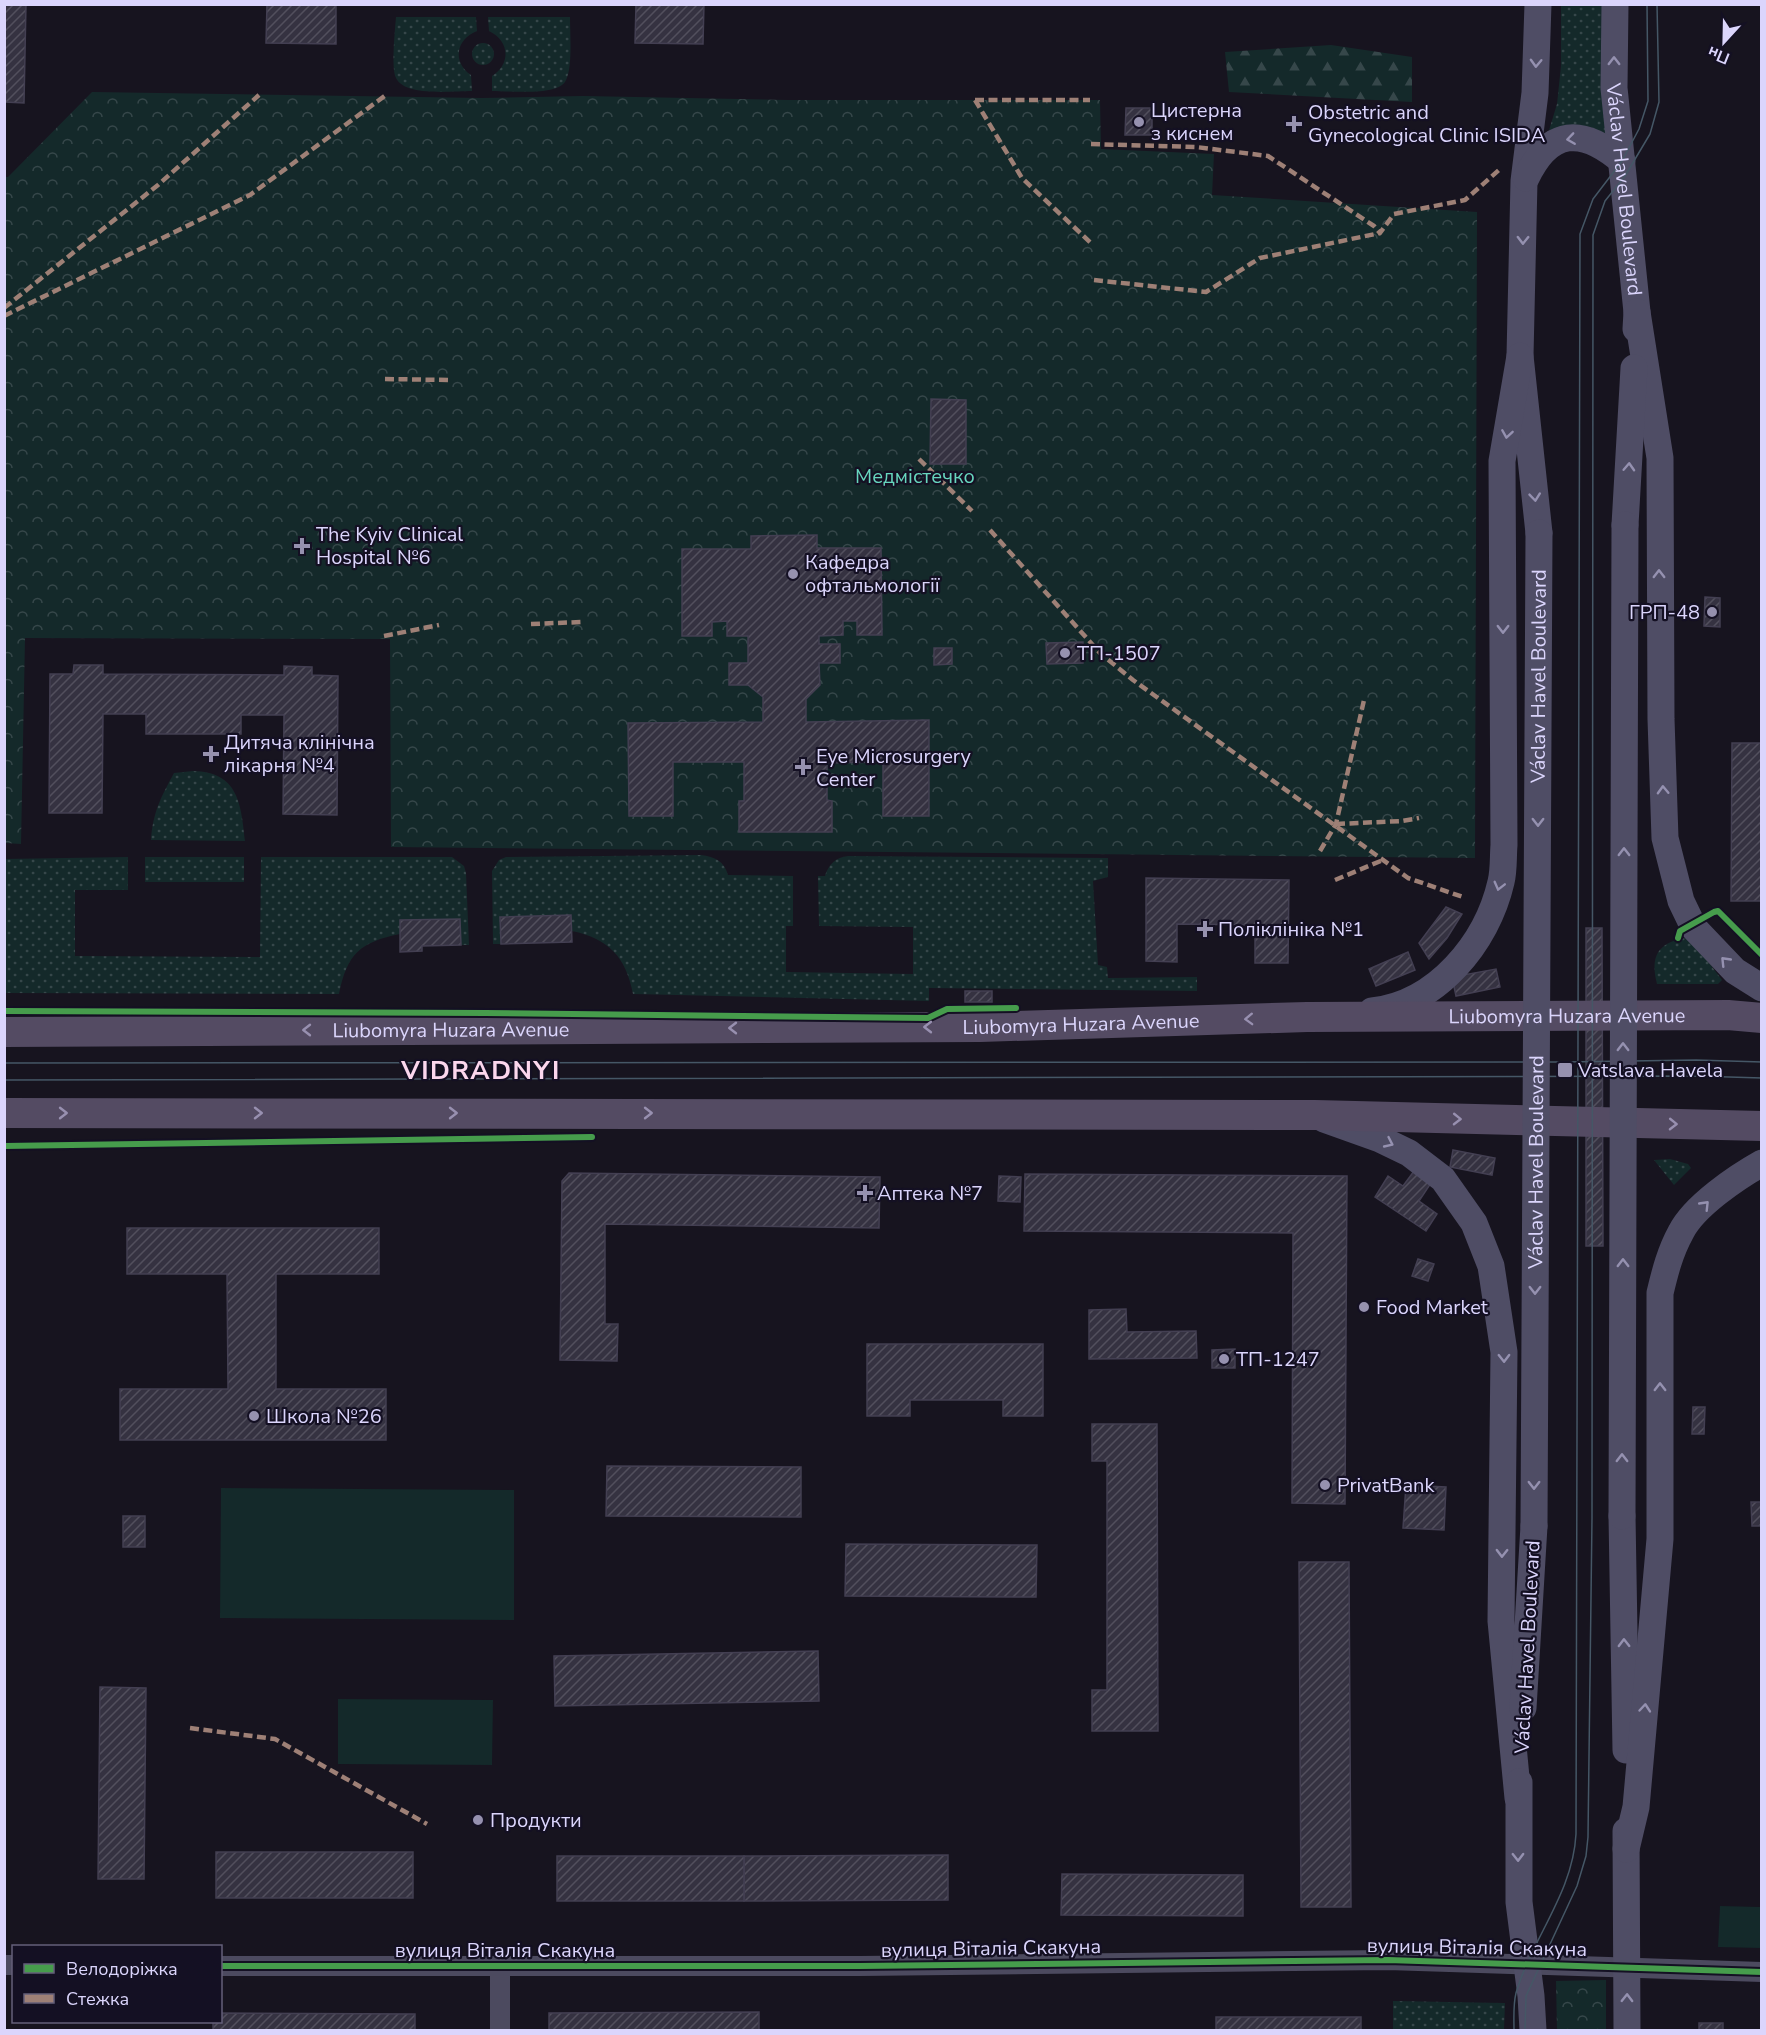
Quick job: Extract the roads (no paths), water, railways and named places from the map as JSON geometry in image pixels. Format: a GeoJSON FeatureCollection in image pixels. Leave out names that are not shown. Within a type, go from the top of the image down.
{"type":"FeatureCollection","features":[{"type":"Feature","properties":{"kind":"main road","name":"Václav Havel Boulevard"},"geometry":{"type":"LineString","coordinates":[[1533,2031],[1519,1902],[1518,1798],[1534,1526],[1539,532],[1520,356],[1524,181],[1535,93],[1538,4]]}},
{"type":"Feature","properties":{"kind":"main road","name":"Václav Havel Boulevard"},"geometry":{"type":"LineString","coordinates":[[1615,4],[1614,88],[1638,312],[1625,525],[1622,1516],[1627,2031]]}},
{"type":"Feature","properties":{"kind":"main road"},"geometry":{"type":"LineString","coordinates":[[1524,181],[1543,152],[1565,139],[1583,138],[1593,141],[1608,149],[1622,161]]}},
{"type":"Feature","properties":{"kind":"main road"},"geometry":{"type":"LineString","coordinates":[[1638,312],[1660,458],[1661,719],[1665,838],[1682,901],[1694,928],[1735,972],[1761,988]]}},
{"type":"Feature","properties":{"kind":"main road"},"geometry":{"type":"LineString","coordinates":[[1307,1017],[1389,1009],[1412,1000],[1435,985],[1460,963],[1478,939],[1493,908],[1501,881],[1504,845],[1503,461],[1520,356]]}},
{"type":"Feature","properties":{"kind":"main road","name":"Liubomyra Huzara Avenue"},"geometry":{"type":"LineString","coordinates":[[4,1032],[980,1027],[1307,1017],[1728,1015],[1761,1018]]}},
{"type":"Feature","properties":{"kind":"main road"},"geometry":{"type":"LineString","coordinates":[[4,1113],[1315,1115],[1761,1126]]}},
{"type":"Feature","properties":{"kind":"main road"},"geometry":{"type":"LineString","coordinates":[[1315,1115],[1380,1139],[1409,1153],[1443,1179],[1474,1223],[1491,1266],[1504,1352],[1502,1621],[1518,1798]]}},
{"type":"Feature","properties":{"kind":"main road"},"geometry":{"type":"LineString","coordinates":[[1626,1848],[1636,1807],[1660,1539],[1660,1293],[1668,1261],[1682,1229],[1709,1200],[1739,1176],[1761,1163]]}},
{"type":"Feature","properties":{"kind":"street","name":"вулиця Віталія Скакуна"},"geometry":{"type":"LineString","coordinates":[[222,1966],[860,1966],[1379,1960],[1628,1966],[1761,1972]]}},
{"type":"Feature","properties":{"kind":"street"},"geometry":{"type":"LineString","coordinates":[[500,1967],[500,2031]]}},
{"type":"Feature","properties":{"kind":"tram line"},"geometry":{"type":"LineString","coordinates":[[1514,2030],[1516,1993],[1568,1876],[1576,1834],[1580,234],[1593,199],[1622,161],[1639,129],[1648,101],[1647,4]]}},
{"type":"Feature","properties":{"kind":"tram line"},"geometry":{"type":"LineString","coordinates":[[1525,2030],[1526,1996],[1577,1886],[1586,1856],[1588,1837],[1592,1518],[1593,235],[1605,201],[1625,176],[1650,134],[1659,102],[1657,4]]}},
{"type":"Feature","properties":{"kind":"tram line"},"geometry":{"type":"LineString","coordinates":[[4,1063],[1696,1060],[1762,1062]]}},
{"type":"Feature","properties":{"kind":"tram line"},"geometry":{"type":"LineString","coordinates":[[4,1080],[1696,1076],[1762,1078]]}},
{"type":"Feature","properties":{"kind":"place","name":"Цистерна з киснем"},"geometry":{"type":"Point","coordinates":[1139,122]}},
{"type":"Feature","properties":{"kind":"place","name":"Obstetric and Gynecological Clinic ISIDA"},"geometry":{"type":"Point","coordinates":[1294,124]}},
{"type":"Feature","properties":{"kind":"place","name":"The Kyiv Clinical Hospital №6"},"geometry":{"type":"Point","coordinates":[302,546]}},
{"type":"Feature","properties":{"kind":"place","name":"Кафедра офтальмології"},"geometry":{"type":"Point","coordinates":[793,574]}},
{"type":"Feature","properties":{"kind":"place","name":"ГРП-48"},"geometry":{"type":"Point","coordinates":[1712,612]}},
{"type":"Feature","properties":{"kind":"place","name":"ТП-1507"},"geometry":{"type":"Point","coordinates":[1065,653]}},
{"type":"Feature","properties":{"kind":"place","name":"Дитяча клінічна лікарня №4"},"geometry":{"type":"Point","coordinates":[211,754]}},
{"type":"Feature","properties":{"kind":"place","name":"Eye Microsurgery Center"},"geometry":{"type":"Point","coordinates":[803,767]}},
{"type":"Feature","properties":{"kind":"place","name":"Поліклініка №1"},"geometry":{"type":"Point","coordinates":[1205,929]}},
{"type":"Feature","properties":{"kind":"place","name":"Vatslava Havela"},"geometry":{"type":"Point","coordinates":[1565,1070]}},
{"type":"Feature","properties":{"kind":"place","name":"Аптека №7"},"geometry":{"type":"Point","coordinates":[865,1193]}},
{"type":"Feature","properties":{"kind":"place","name":"Food Market"},"geometry":{"type":"Point","coordinates":[1364,1307]}},
{"type":"Feature","properties":{"kind":"place","name":"ТП-1247"},"geometry":{"type":"Point","coordinates":[1224,1359]}},
{"type":"Feature","properties":{"kind":"place","name":"Школа №26"},"geometry":{"type":"Point","coordinates":[254,1416]}},
{"type":"Feature","properties":{"kind":"place","name":"PrivatBank"},"geometry":{"type":"Point","coordinates":[1325,1485]}},
{"type":"Feature","properties":{"kind":"place","name":"Продукти"},"geometry":{"type":"Point","coordinates":[478,1820]}},
{"type":"Feature","properties":{"kind":"district","name":"VIDRADNYI"},"geometry":{"type":"Point","coordinates":[481,1070]}},
{"type":"Feature","properties":{"kind":"park label","name":"Медмістечко"},"geometry":{"type":"Point","coordinates":[915,476]}}]}
